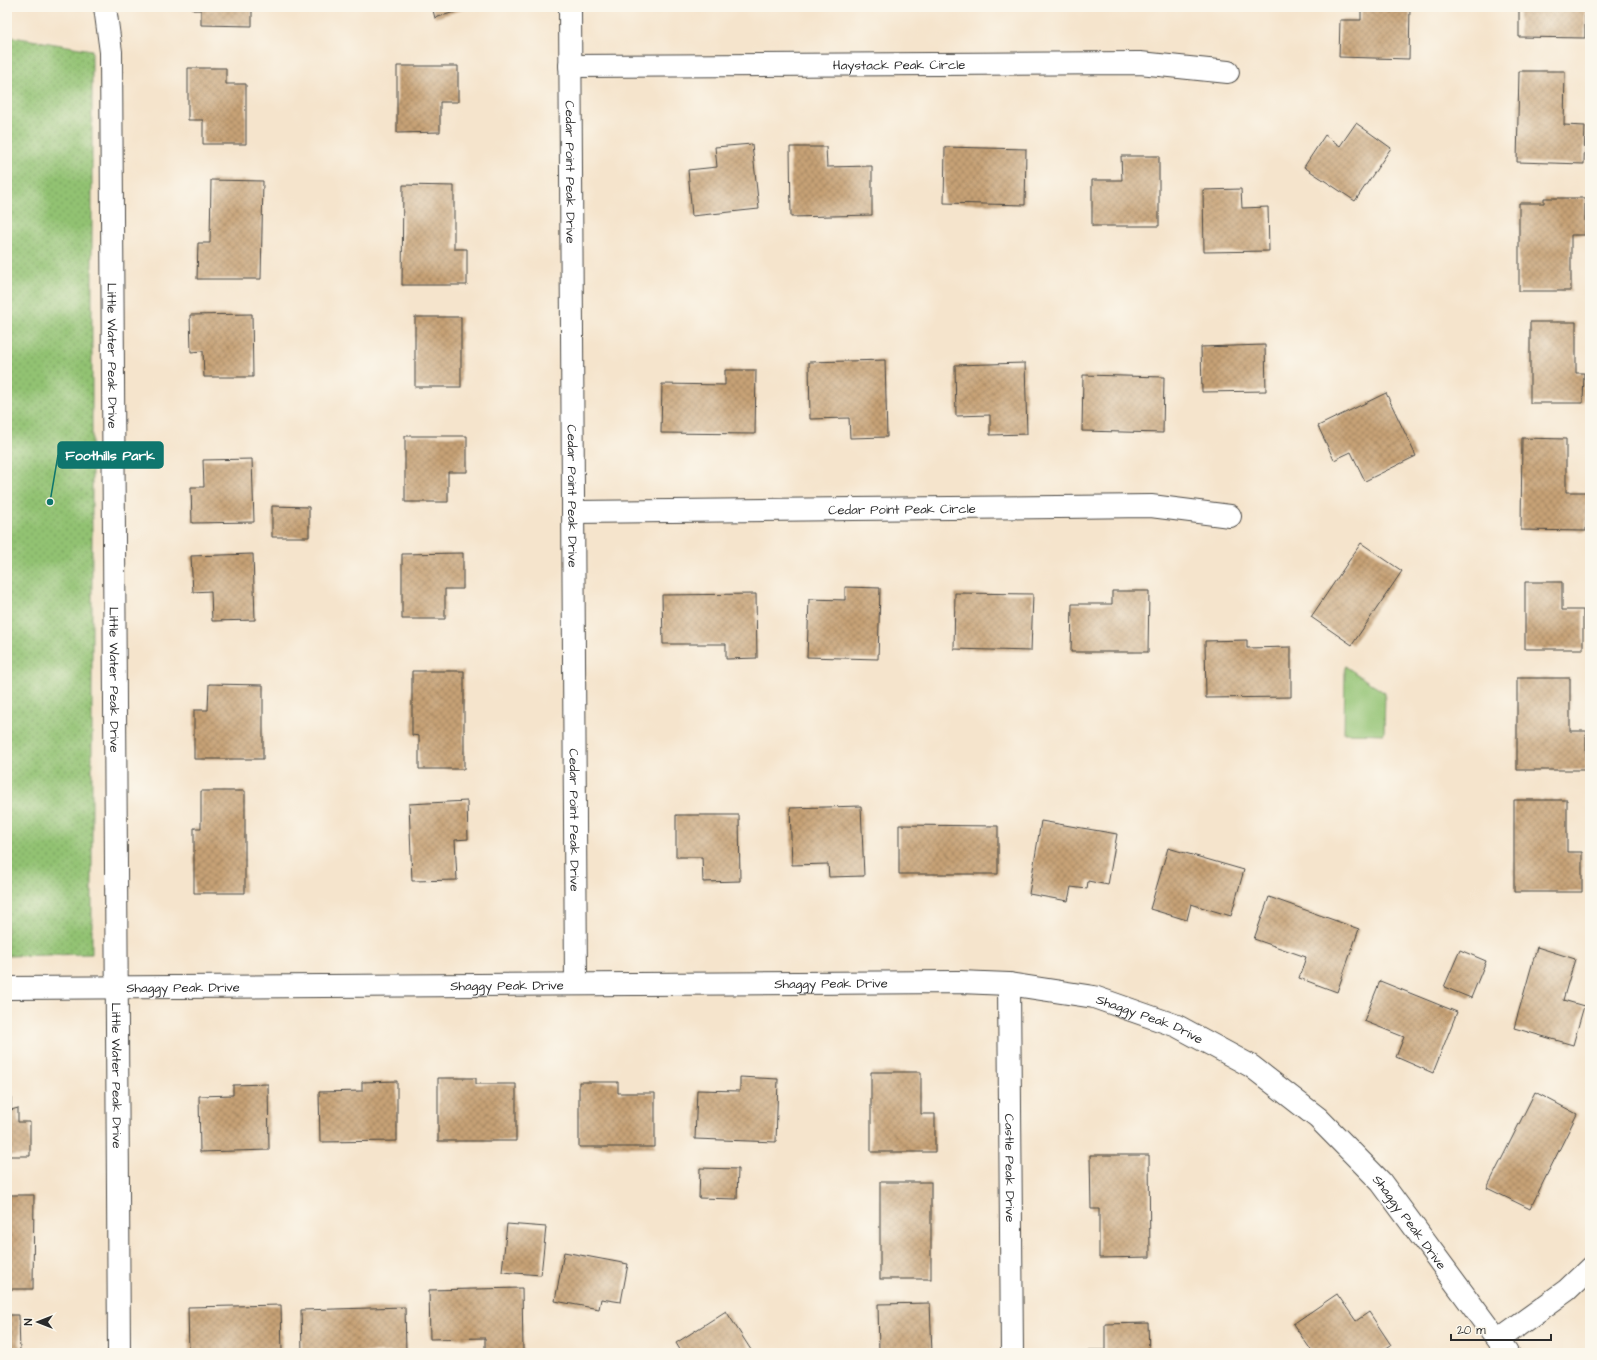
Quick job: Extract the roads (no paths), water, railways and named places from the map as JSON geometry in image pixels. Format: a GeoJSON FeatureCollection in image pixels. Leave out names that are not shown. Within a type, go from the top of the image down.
{"type":"FeatureCollection","features":[{"type":"Feature","properties":{"kind":"street","name":"Little Water Peak Drive"},"geometry":{"type":"LineString","coordinates":[[105,7],[111,52],[119,1353]]}},
{"type":"Feature","properties":{"kind":"street","name":"Cedar Point Peak Drive"},"geometry":{"type":"LineString","coordinates":[[570,7],[576,984]]}},
{"type":"Feature","properties":{"kind":"street","name":"Haystack Peak Circle"},"geometry":{"type":"LineString","coordinates":[[570,66],[1140,63],[1228,72]]}},
{"type":"Feature","properties":{"kind":"street","name":"Cedar Point Peak Circle"},"geometry":{"type":"LineString","coordinates":[[573,512],[1151,506],[1230,516]]}},
{"type":"Feature","properties":{"kind":"street","name":"Shaggy Peak Drive"},"geometry":{"type":"LineString","coordinates":[[7,988],[959,982],[1009,984],[1094,997],[1177,1026],[1251,1066],[1318,1118],[1381,1182],[1503,1347]]}},
{"type":"Feature","properties":{"kind":"street","name":"Castle Peak Drive"},"geometry":{"type":"LineString","coordinates":[[1009,984],[1012,1353]]}},
{"type":"Feature","properties":{"kind":"street"},"geometry":{"type":"LineString","coordinates":[[1503,1347],[1590,1268]]}},
{"type":"Feature","properties":{"kind":"place","name":"Foothills Park"},"geometry":{"type":"Point","coordinates":[50,502]}}]}
